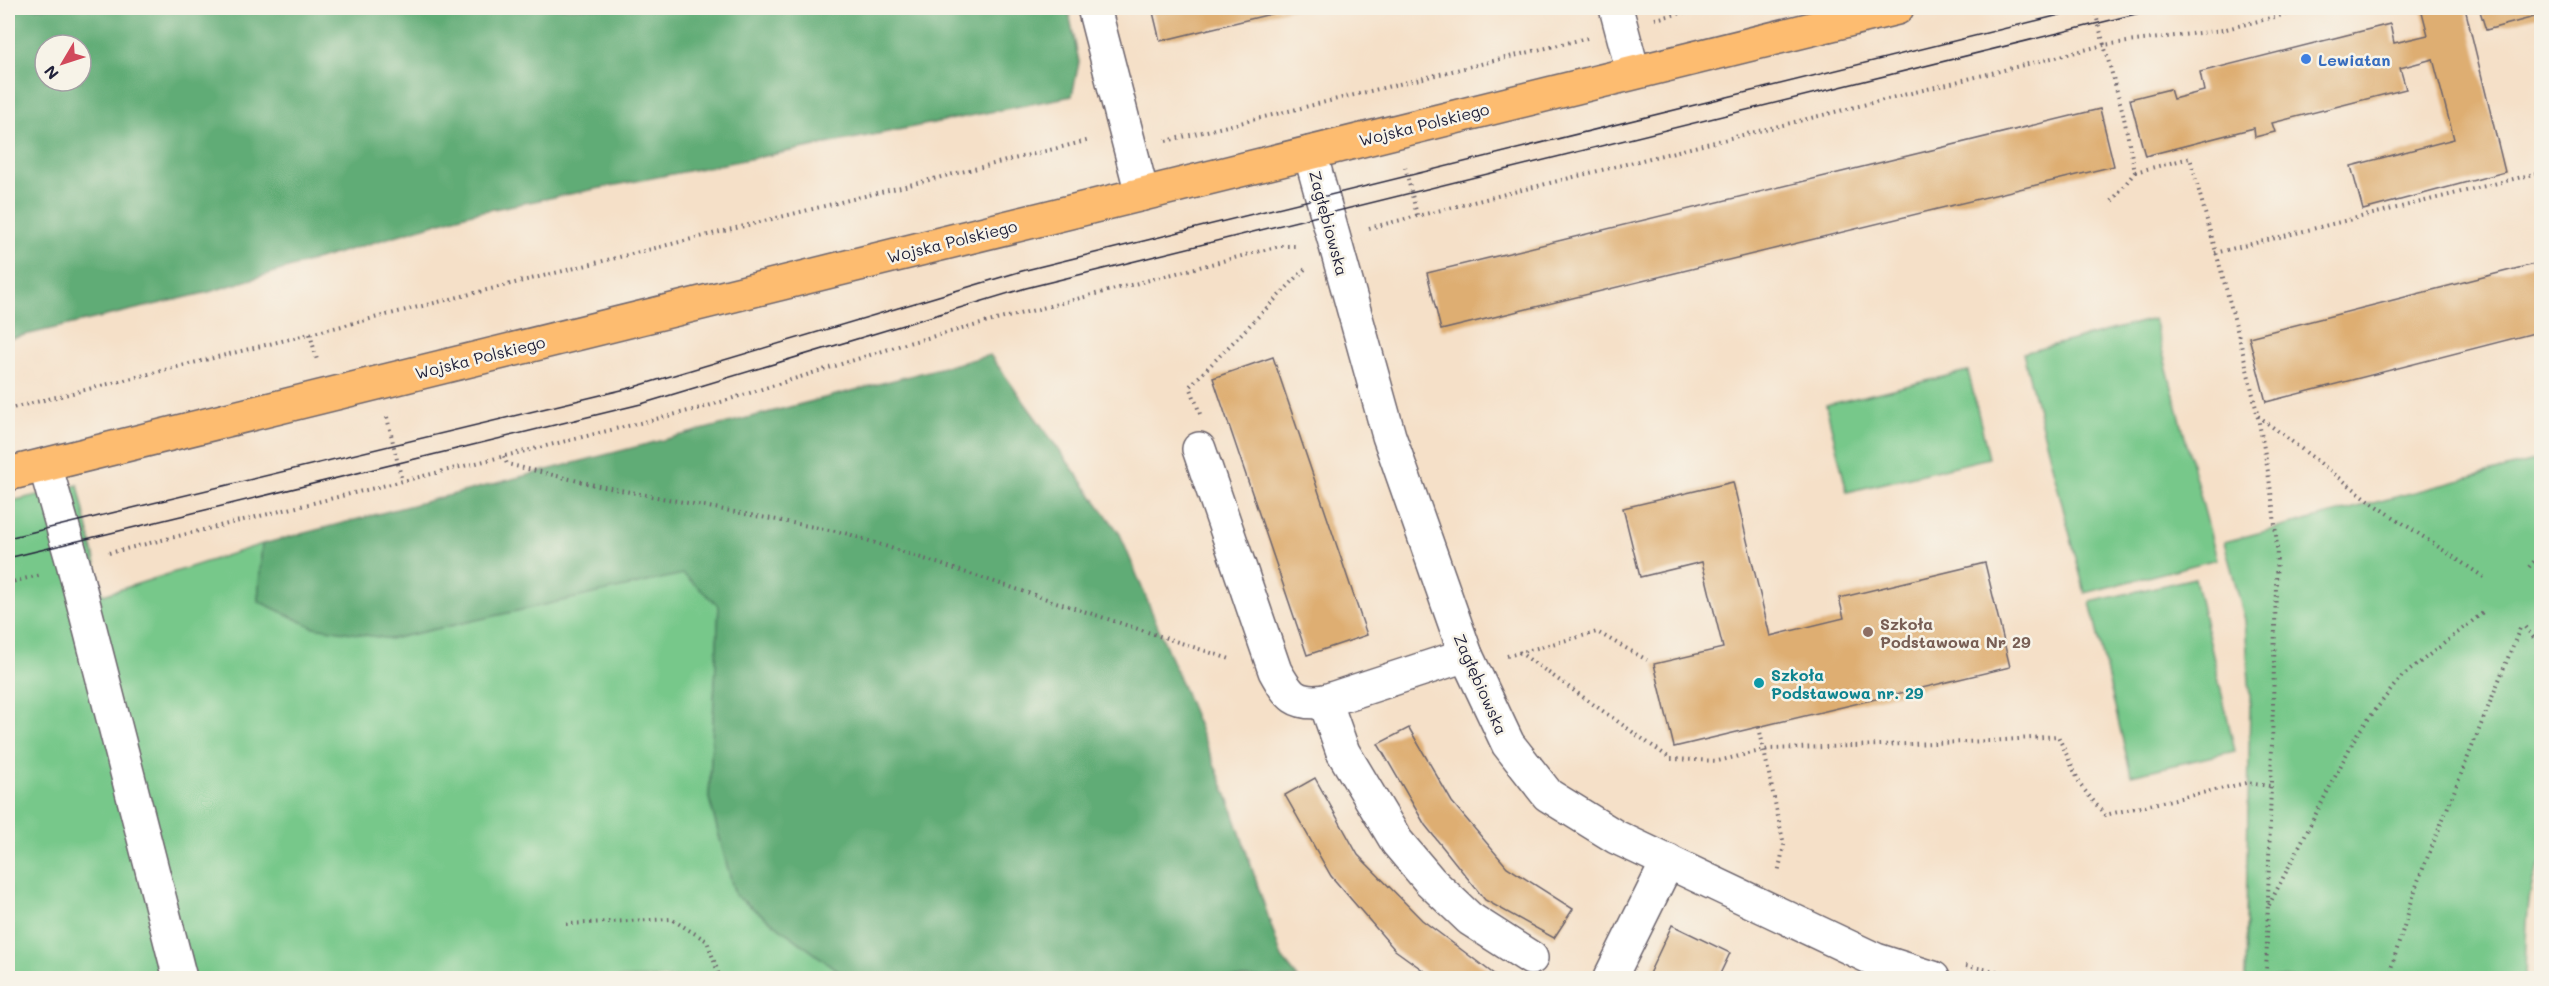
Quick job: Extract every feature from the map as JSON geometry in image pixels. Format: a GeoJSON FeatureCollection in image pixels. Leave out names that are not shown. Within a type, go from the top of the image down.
{"type":"FeatureCollection","features":[{"type":"Feature","properties":{"kind":"main road","name":"Wojska Polskiego"},"geometry":{"type":"LineString","coordinates":[[8,474],[1897,8]]}},
{"type":"Feature","properties":{"kind":"street"},"geometry":{"type":"LineString","coordinates":[[1094,8],[1142,194]]}},
{"type":"Feature","properties":{"kind":"street"},"geometry":{"type":"LineString","coordinates":[[1619,18],[1633,72]]}},
{"type":"Feature","properties":{"kind":"street","name":"Zagłębiowska"},"geometry":{"type":"LineString","coordinates":[[1310,153],[1332,239],[1389,436],[1466,656],[1508,744],[1548,795],[1616,837],[1668,861],[1873,969],[1946,971]]}},
{"type":"Feature","properties":{"kind":"street"},"geometry":{"type":"LineString","coordinates":[[1199,449],[1275,671],[1286,692],[1306,703],[1324,701],[1466,656]]}},
{"type":"Feature","properties":{"kind":"street"},"geometry":{"type":"LineString","coordinates":[[45,465],[73,563],[180,978]]}},
{"type":"Feature","properties":{"kind":"street"},"geometry":{"type":"LineString","coordinates":[[1324,701],[1343,752],[1396,842],[1430,881],[1470,919],[1530,958]]}},
{"type":"Feature","properties":{"kind":"street"},"geometry":{"type":"LineString","coordinates":[[1610,978],[1668,861]]}},
{"type":"Feature","properties":{"kind":"path"},"geometry":{"type":"LineString","coordinates":[[1159,142],[1619,18],[1704,8]]}},
{"type":"Feature","properties":{"kind":"path"},"geometry":{"type":"LineString","coordinates":[[2094,8],[2123,113],[2135,172]]}},
{"type":"Feature","properties":{"kind":"path"},"geometry":{"type":"LineString","coordinates":[[8,583],[51,572],[73,563],[705,406],[953,331],[1280,246],[1307,245],[1332,239],[1405,218],[2104,45],[2222,30],[2311,8]]}},
{"type":"Feature","properties":{"kind":"path"},"geometry":{"type":"LineString","coordinates":[[8,409],[1098,138]]}},
{"type":"Feature","properties":{"kind":"path"},"geometry":{"type":"LineString","coordinates":[[2112,201],[2135,172],[2190,158],[2258,415],[2274,512],[2277,547],[2266,978]]}},
{"type":"Feature","properties":{"kind":"path"},"geometry":{"type":"LineString","coordinates":[[2215,253],[2541,172]]}},
{"type":"Feature","properties":{"kind":"path"},"geometry":{"type":"LineString","coordinates":[[2258,415],[2374,504],[2485,578]]}},
{"type":"Feature","properties":{"kind":"path"},"geometry":{"type":"LineString","coordinates":[[504,456],[507,464],[599,486],[845,533],[1219,656],[1275,671]]}},
{"type":"Feature","properties":{"kind":"path"},"geometry":{"type":"LineString","coordinates":[[2529,567],[2541,553]]}},
{"type":"Feature","properties":{"kind":"path"},"geometry":{"type":"LineString","coordinates":[[2267,908],[2357,734],[2400,678],[2484,612]]}},
{"type":"Feature","properties":{"kind":"path"},"geometry":{"type":"LineString","coordinates":[[2388,978],[2418,881],[2523,627],[2541,648]]}},
{"type":"Feature","properties":{"kind":"path"},"geometry":{"type":"LineString","coordinates":[[1499,658],[1597,632],[1647,660]]}},
{"type":"Feature","properties":{"kind":"path"},"geometry":{"type":"LineString","coordinates":[[1519,652],[1671,759],[1718,761],[1764,750],[1992,741],[2058,736],[2081,786],[2105,815],[2246,783],[2271,786]]}},
{"type":"Feature","properties":{"kind":"path"},"geometry":{"type":"LineString","coordinates":[[1759,727],[1784,845],[1778,877]]}},
{"type":"Feature","properties":{"kind":"path"},"geometry":{"type":"LineString","coordinates":[[566,924],[671,919],[707,941],[720,978]]}},
{"type":"Feature","properties":{"kind":"path"},"geometry":{"type":"LineString","coordinates":[[1946,971],[2039,978]]}},
{"type":"Feature","properties":{"kind":"green space"},"geometry":{"type":"Polygon","coordinates":[[[8,8],[1068,8],[1079,62],[1072,96],[468,214],[209,292],[8,339],[8,8]]]}},
{"type":"Feature","properties":{"kind":"green space"},"geometry":{"type":"Polygon","coordinates":[[[2154,319],[2217,559],[2085,593],[2023,353],[2154,319]]]}},
{"type":"Feature","properties":{"kind":"green space"},"geometry":{"type":"Polygon","coordinates":[[[990,355],[1120,534],[1229,800],[1282,958],[1298,978],[848,978],[735,895],[709,798],[719,606],[683,574],[391,639],[313,627],[258,601],[262,544],[990,355]]]}},
{"type":"Feature","properties":{"kind":"green space"},"geometry":{"type":"Polygon","coordinates":[[[1968,371],[1989,458],[1847,492],[1826,405],[1968,371]]]}},
{"type":"Feature","properties":{"kind":"green space"},"geometry":{"type":"Polygon","coordinates":[[[2541,459],[2542,863],[2536,871],[2529,899],[2525,978],[2245,978],[2250,698],[2245,620],[2224,542],[2541,459]]]}},
{"type":"Feature","properties":{"kind":"green space"},"geometry":{"type":"Polygon","coordinates":[[[78,485],[103,595],[262,544],[258,602],[391,639],[683,573],[719,606],[709,798],[735,895],[848,978],[8,978],[8,502],[78,485]]]}},
{"type":"Feature","properties":{"kind":"green space"},"geometry":{"type":"Polygon","coordinates":[[[2195,578],[2235,751],[2131,775],[2090,602],[2195,578]]]}},
{"type":"Feature","properties":{"kind":"building"},"geometry":{"type":"Polygon","coordinates":[[[1152,8],[1295,8],[1160,41],[1152,8]]]}},
{"type":"Feature","properties":{"kind":"building"},"geometry":{"type":"Polygon","coordinates":[[[2421,8],[2465,8],[2505,172],[2363,210],[2351,166],[2454,139],[2433,59],[2400,68],[2406,89],[2272,123],[2275,132],[2255,137],[2254,128],[2145,156],[2130,99],[2170,89],[2173,99],[2204,91],[2200,72],[2390,24],[2394,43],[2428,35],[2421,8]]]}},
{"type":"Feature","properties":{"kind":"building"},"geometry":{"type":"Polygon","coordinates":[[[2479,8],[2542,8],[2542,15],[2486,30],[2479,8]]]}},
{"type":"Feature","properties":{"kind":"building"},"geometry":{"type":"Polygon","coordinates":[[[2100,109],[2114,166],[1441,330],[1427,273],[2100,109]]]}},
{"type":"Feature","properties":{"kind":"building"},"geometry":{"type":"Polygon","coordinates":[[[2542,262],[2542,331],[2266,402],[2249,337],[2542,262]]]}},
{"type":"Feature","properties":{"kind":"building"},"geometry":{"type":"Polygon","coordinates":[[[1273,357],[1367,635],[1307,655],[1213,378],[1273,357]]]}},
{"type":"Feature","properties":{"kind":"building"},"geometry":{"type":"Polygon","coordinates":[[[1733,482],[1770,636],[1844,618],[1839,598],[1985,563],[2010,667],[1674,747],[1654,664],[1723,648],[1702,562],[1640,577],[1623,508],[1733,482]]]}},
{"type":"Feature","properties":{"kind":"building"},"geometry":{"type":"Polygon","coordinates":[[[1409,728],[1452,802],[1507,867],[1573,909],[1554,938],[1485,900],[1425,825],[1378,744],[1409,728]]]}},
{"type":"Feature","properties":{"kind":"building"},"geometry":{"type":"Polygon","coordinates":[[[1315,778],[1358,855],[1422,920],[1499,978],[1434,978],[1395,950],[1331,876],[1285,795],[1315,778]]]}},
{"type":"Feature","properties":{"kind":"building"},"geometry":{"type":"Polygon","coordinates":[[[1672,925],[1730,953],[1718,978],[1647,978],[1672,925]]]}},
{"type":"Feature","properties":{"kind":"tram line"},"geometry":{"type":"LineString","coordinates":[[8,538],[634,387],[1022,271],[2088,8]]}},
{"type":"Feature","properties":{"kind":"tram line"},"geometry":{"type":"LineString","coordinates":[[8,558],[641,404],[1026,288],[2160,8]]}},
{"type":"Feature","properties":{"kind":"place","name":"Lewiatan"},"geometry":{"type":"Point","coordinates":[2306,59]}},
{"type":"Feature","properties":{"kind":"place","name":"Szkoła Podstawowa Nr 29"},"geometry":{"type":"Point","coordinates":[1868,632]}},
{"type":"Feature","properties":{"kind":"place","name":"Szkoła Podstawowa nr. 29"},"geometry":{"type":"Point","coordinates":[1759,683]}}]}
